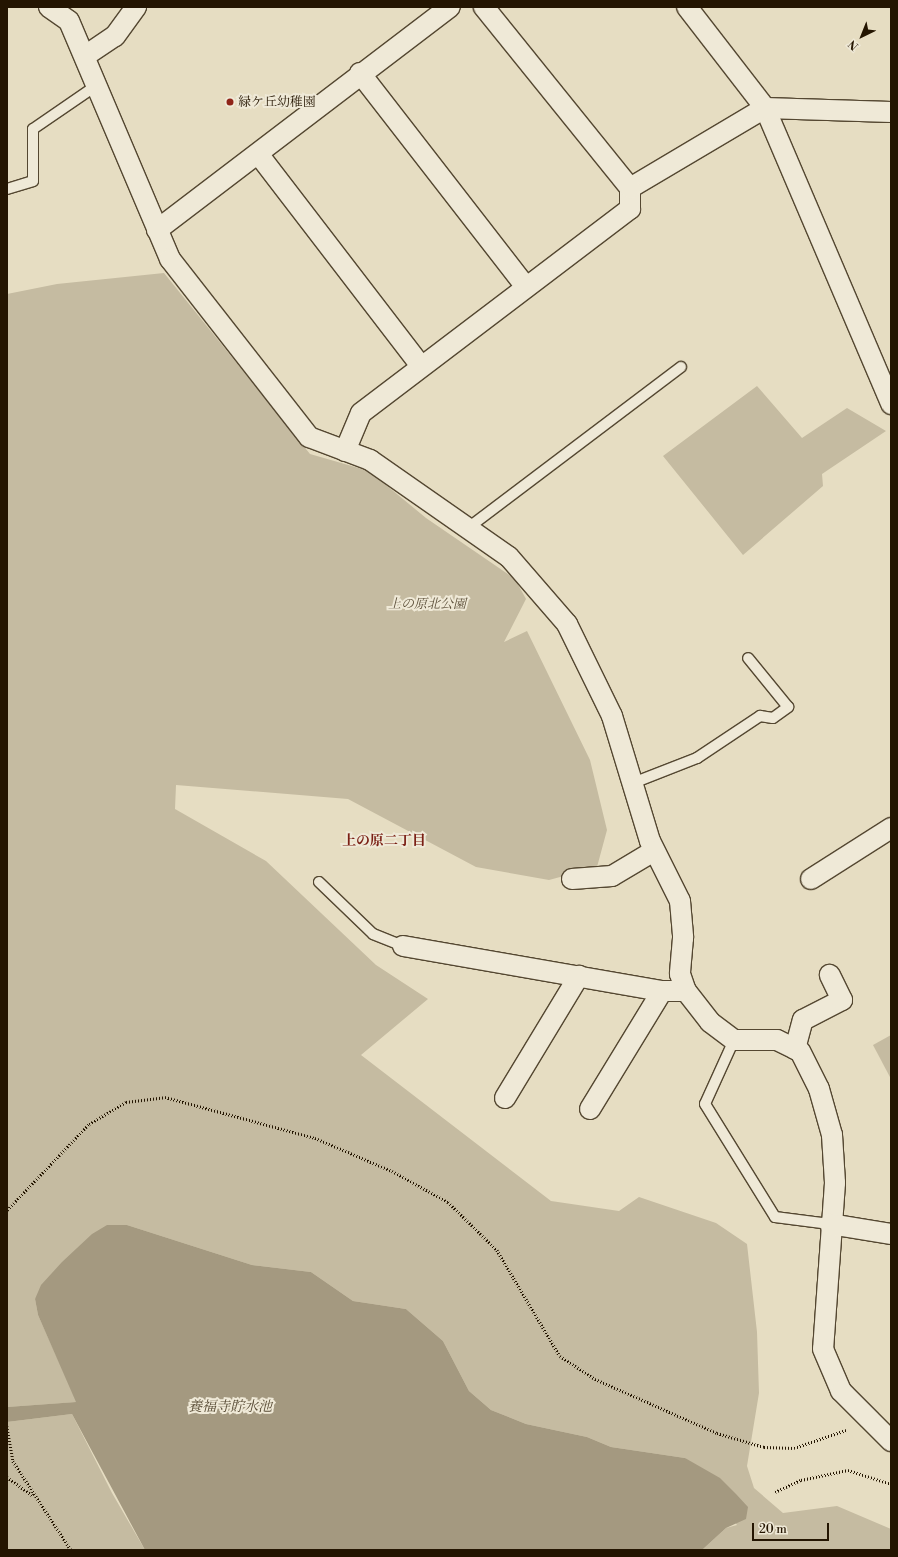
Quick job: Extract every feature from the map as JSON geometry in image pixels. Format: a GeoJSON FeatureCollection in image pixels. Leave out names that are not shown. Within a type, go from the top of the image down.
{"type":"FeatureCollection","features":[{"type":"Feature","properties":{"kind":"street"},"geometry":{"type":"LineString","coordinates":[[49,7],[69,21],[170,259],[309,438],[370,460],[509,557],[567,624],[612,716],[654,851],[680,901],[683,938],[680,974],[686,991],[710,1022],[734,1040],[777,1040],[800,1051],[819,1089],[832,1135],[835,1183],[830,1224],[823,1349],[841,1391],[870,1423],[890,1440]]}},
{"type":"Feature","properties":{"kind":"street"},"geometry":{"type":"LineString","coordinates":[[85,56],[115,36],[136,7]]}},
{"type":"Feature","properties":{"kind":"street"},"geometry":{"type":"LineString","coordinates":[[157,230],[259,155],[360,73],[450,7]]}},
{"type":"Feature","properties":{"kind":"street"},"geometry":{"type":"LineString","coordinates":[[344,451],[362,413],[421,366],[630,209],[630,188],[484,7]]}},
{"type":"Feature","properties":{"kind":"street"},"geometry":{"type":"LineString","coordinates":[[687,7],[765,108],[891,404]]}},
{"type":"Feature","properties":{"kind":"street"},"geometry":{"type":"LineString","coordinates":[[360,73],[526,287]]}},
{"type":"Feature","properties":{"kind":"street"},"geometry":{"type":"LineString","coordinates":[[630,188],[765,108],[891,112]]}},
{"type":"Feature","properties":{"kind":"street"},"geometry":{"type":"LineString","coordinates":[[259,155],[421,366]]}},
{"type":"Feature","properties":{"kind":"street"},"geometry":{"type":"LineString","coordinates":[[811,879],[891,828]]}},
{"type":"Feature","properties":{"kind":"street"},"geometry":{"type":"LineString","coordinates":[[572,879],[612,876],[654,851]]}},
{"type":"Feature","properties":{"kind":"street"},"geometry":{"type":"LineString","coordinates":[[403,946],[662,991],[686,991]]}},
{"type":"Feature","properties":{"kind":"street"},"geometry":{"type":"LineString","coordinates":[[795,1049],[803,1020],[842,1000],[830,975]]}},
{"type":"Feature","properties":{"kind":"street"},"geometry":{"type":"LineString","coordinates":[[505,1098],[579,976]]}},
{"type":"Feature","properties":{"kind":"street"},"geometry":{"type":"LineString","coordinates":[[590,1109],[662,991]]}},
{"type":"Feature","properties":{"kind":"street"},"geometry":{"type":"LineString","coordinates":[[830,1224],[891,1234]]}},
{"type":"Feature","properties":{"kind":"lane"},"geometry":{"type":"LineString","coordinates":[[7,189],[33,181],[33,129],[97,85]]}},
{"type":"Feature","properties":{"kind":"lane"},"geometry":{"type":"LineString","coordinates":[[468,528],[682,367]]}},
{"type":"Feature","properties":{"kind":"lane"},"geometry":{"type":"LineString","coordinates":[[634,783],[697,758],[760,716],[773,718],[788,707],[748,658]]}},
{"type":"Feature","properties":{"kind":"lane"},"geometry":{"type":"LineString","coordinates":[[319,882],[373,934],[403,946]]}},
{"type":"Feature","properties":{"kind":"lane"},"geometry":{"type":"LineString","coordinates":[[734,1040],[705,1104],[775,1216],[830,1224]]}},
{"type":"Feature","properties":{"kind":"path"},"geometry":{"type":"LineString","coordinates":[[7,1210],[89,1124],[126,1102],[165,1097],[315,1138],[392,1171],[448,1202],[497,1250],[560,1356],[595,1379],[717,1433],[764,1447],[794,1448],[870,1423]]}},
{"type":"Feature","properties":{"kind":"path"},"geometry":{"type":"LineString","coordinates":[[7,1426],[13,1461],[71,1550]]}},
{"type":"Feature","properties":{"kind":"path"},"geometry":{"type":"LineString","coordinates":[[775,1492],[801,1480],[848,1470],[891,1484]]}},
{"type":"Feature","properties":{"kind":"path"},"geometry":{"type":"LineString","coordinates":[[7,1477],[36,1497]]}},
{"type":"Feature","properties":{"kind":"green space","name":"上の原北公園"},"geometry":{"type":"Polygon","coordinates":[[[164,273],[310,454],[369,471],[426,518],[515,579],[526,599],[504,642],[527,631],[590,760],[607,830],[597,867],[549,880],[476,867],[348,799],[176,785],[175,809],[266,861],[376,965],[428,999],[361,1055],[551,1201],[619,1211],[639,1197],[716,1223],[747,1244],[757,1332],[759,1393],[747,1466],[754,1488],[783,1513],[837,1506],[891,1529],[891,1550],[702,1550],[726,1528],[737,1525],[685,1458],[611,1447],[587,1437],[526,1424],[491,1410],[469,1391],[443,1341],[406,1309],[353,1301],[311,1272],[252,1265],[127,1225],[35,1299],[38,1315],[77,1402],[7,1407],[7,294],[57,284],[164,273]]]}},
{"type":"Feature","properties":{"kind":"green space"},"geometry":{"type":"Polygon","coordinates":[[[757,386],[802,438],[847,408],[886,431],[822,474],[823,486],[743,555],[663,456],[757,386]]]}},
{"type":"Feature","properties":{"kind":"green space"},"geometry":{"type":"Polygon","coordinates":[[[891,1035],[891,1079],[873,1045],[891,1035]]]}},
{"type":"Feature","properties":{"kind":"green space"},"geometry":{"type":"Polygon","coordinates":[[[72,1414],[112,1493],[145,1550],[7,1550],[7,1422],[72,1414]]]}},
{"type":"Feature","properties":{"kind":"water","name":"養福寺貯水池"},"geometry":{"type":"Polygon","coordinates":[[[107,1225],[127,1225],[252,1265],[311,1272],[353,1301],[406,1309],[443,1341],[469,1391],[491,1410],[526,1424],[587,1437],[611,1447],[685,1458],[720,1478],[736,1494],[748,1507],[746,1519],[726,1528],[702,1550],[145,1550],[72,1414],[7,1422],[7,1407],[76,1402],[38,1315],[35,1299],[41,1285],[62,1262],[92,1234],[107,1225]]]}},
{"type":"Feature","properties":{"kind":"place","name":"緑ケ丘幼稚園"},"geometry":{"type":"Point","coordinates":[230,102]}},
{"type":"Feature","properties":{"kind":"district","name":"上の原二丁目"},"geometry":{"type":"Point","coordinates":[384,841]}}]}
